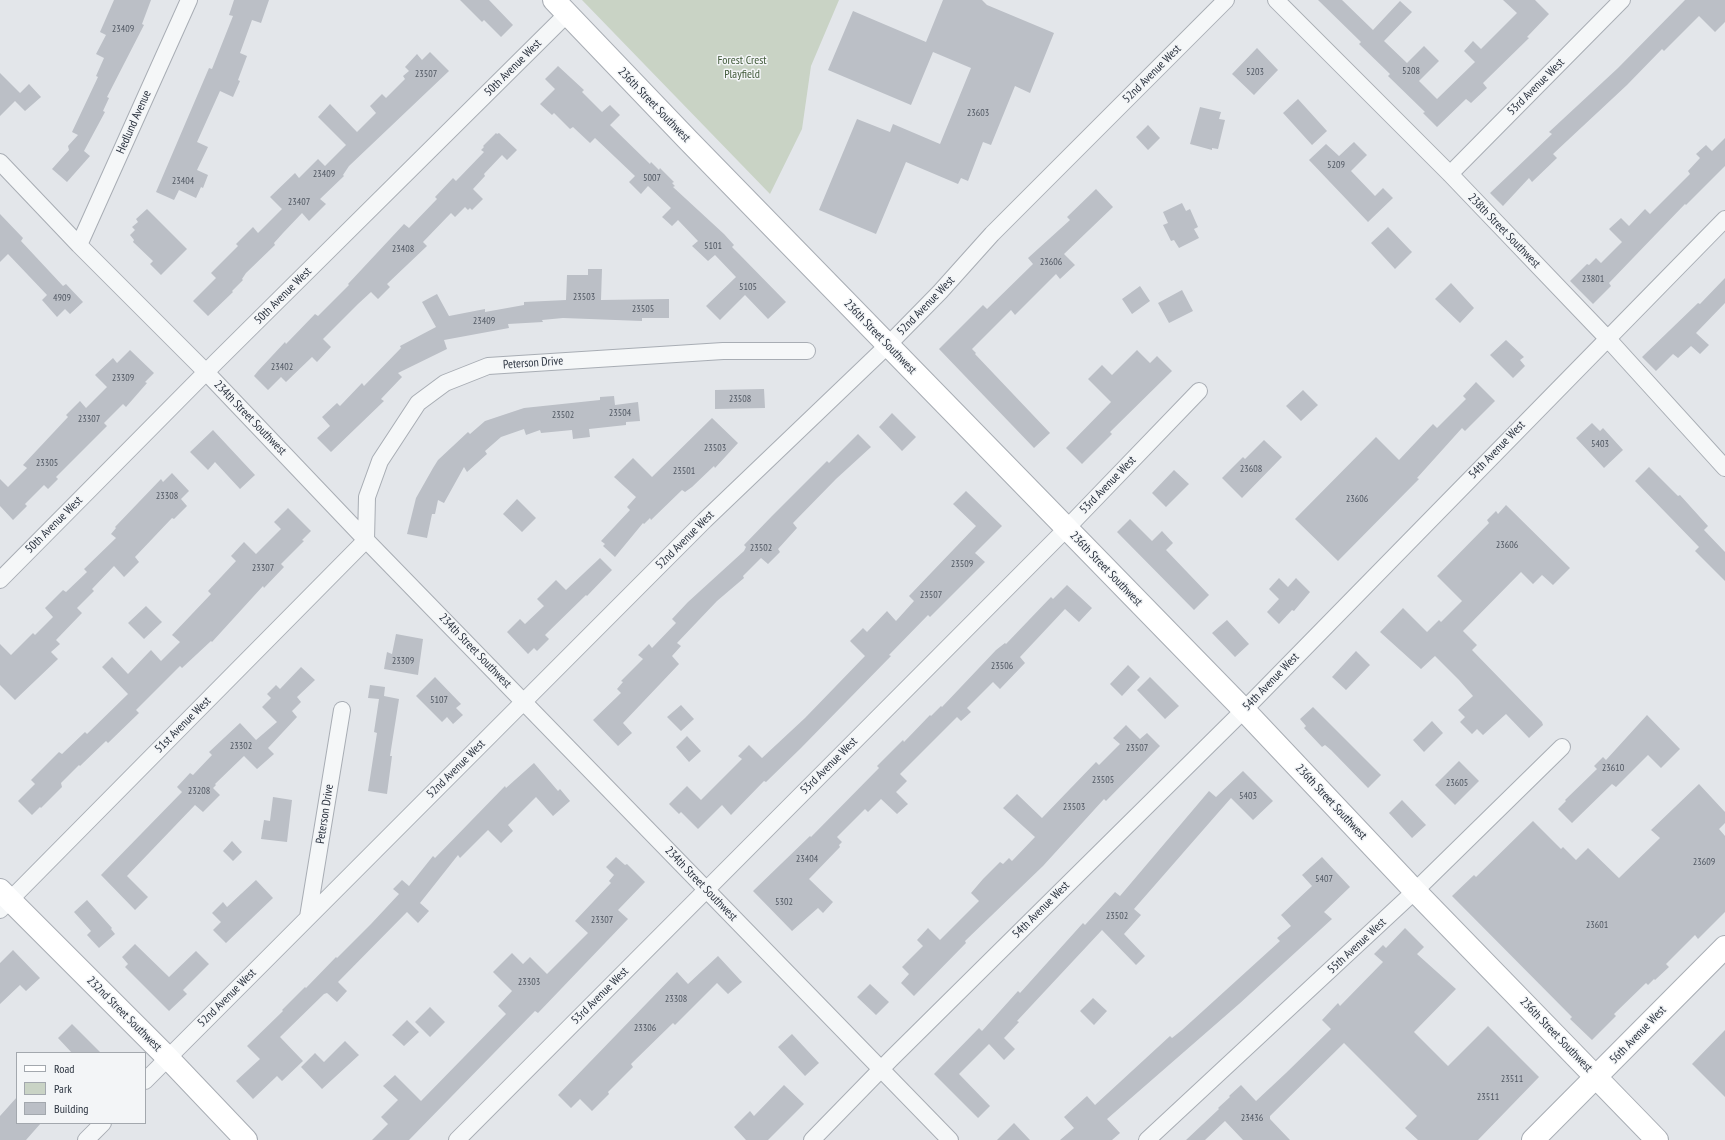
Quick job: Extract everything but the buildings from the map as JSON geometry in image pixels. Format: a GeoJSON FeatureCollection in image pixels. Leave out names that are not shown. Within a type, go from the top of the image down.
{"type":"FeatureCollection","features":[{"type":"Feature","properties":{"kind":"main road","name":"236th Street Southwest"},"geometry":{"type":"LineString","coordinates":[[561,7],[1066,529],[1244,710],[1415,891],[1657,1140]]}},
{"type":"Feature","properties":{"kind":"main road","name":"232nd Street Southwest"},"geometry":{"type":"LineString","coordinates":[[3,900],[168,1058],[246,1140]]}},
{"type":"Feature","properties":{"kind":"main road","name":"56th Avenue West"},"geometry":{"type":"LineString","coordinates":[[1533,1140],[1725,947]]}},
{"type":"Feature","properties":{"kind":"street","name":"Hedlund Avenue"},"geometry":{"type":"LineString","coordinates":[[79,245],[189,0]]}},
{"type":"Feature","properties":{"kind":"street","name":"52nd Avenue West"},"geometry":{"type":"LineString","coordinates":[[146,1080],[705,520],[888,345],[940,292],[992,234],[1226,0]]}},
{"type":"Feature","properties":{"kind":"street","name":"238th Street Southwest"},"geometry":{"type":"LineString","coordinates":[[1276,0],[1450,174],[1607,338],[1725,468]]}},
{"type":"Feature","properties":{"kind":"street","name":"53rd Avenue West"},"geometry":{"type":"LineString","coordinates":[[1450,174],[1622,0]]}},
{"type":"Feature","properties":{"kind":"street","name":"50th Avenue West"},"geometry":{"type":"LineString","coordinates":[[0,580],[206,372],[561,7]]}},
{"type":"Feature","properties":{"kind":"street","name":"234th Street Southwest"},"geometry":{"type":"LineString","coordinates":[[0,162],[79,245],[206,372],[366,540],[950,1140]]}},
{"type":"Feature","properties":{"kind":"street","name":"54th Avenue West"},"geometry":{"type":"LineString","coordinates":[[812,1140],[881,1069],[1244,710],[1725,219]]}},
{"type":"Feature","properties":{"kind":"street","name":"Peterson Drive"},"geometry":{"type":"LineString","coordinates":[[366,540],[367,497],[380,461],[400,428],[418,403],[445,383],[488,366],[723,352],[807,351]]}},
{"type":"Feature","properties":{"kind":"street","name":"53rd Avenue West"},"geometry":{"type":"LineString","coordinates":[[457,1140],[1066,529],[1199,391]]}},
{"type":"Feature","properties":{"kind":"street","name":"51st Avenue West"},"geometry":{"type":"LineString","coordinates":[[3,900],[366,540]]}},
{"type":"Feature","properties":{"kind":"street","name":"Peterson Drive"},"geometry":{"type":"LineString","coordinates":[[308,917],[342,710]]}},
{"type":"Feature","properties":{"kind":"street","name":"55th Avenue West"},"geometry":{"type":"LineString","coordinates":[[1147,1140],[1415,891],[1562,747]]}},
{"type":"Feature","properties":{"kind":"street"},"geometry":{"type":"LineString","coordinates":[[86,1140],[102,1124]]}},
{"type":"Feature","properties":{"kind":"green space","name":"Forest Crest Playfield"},"geometry":{"type":"Polygon","coordinates":[[[582,0],[839,0],[811,66],[802,129],[770,194],[582,0]]]}}]}
